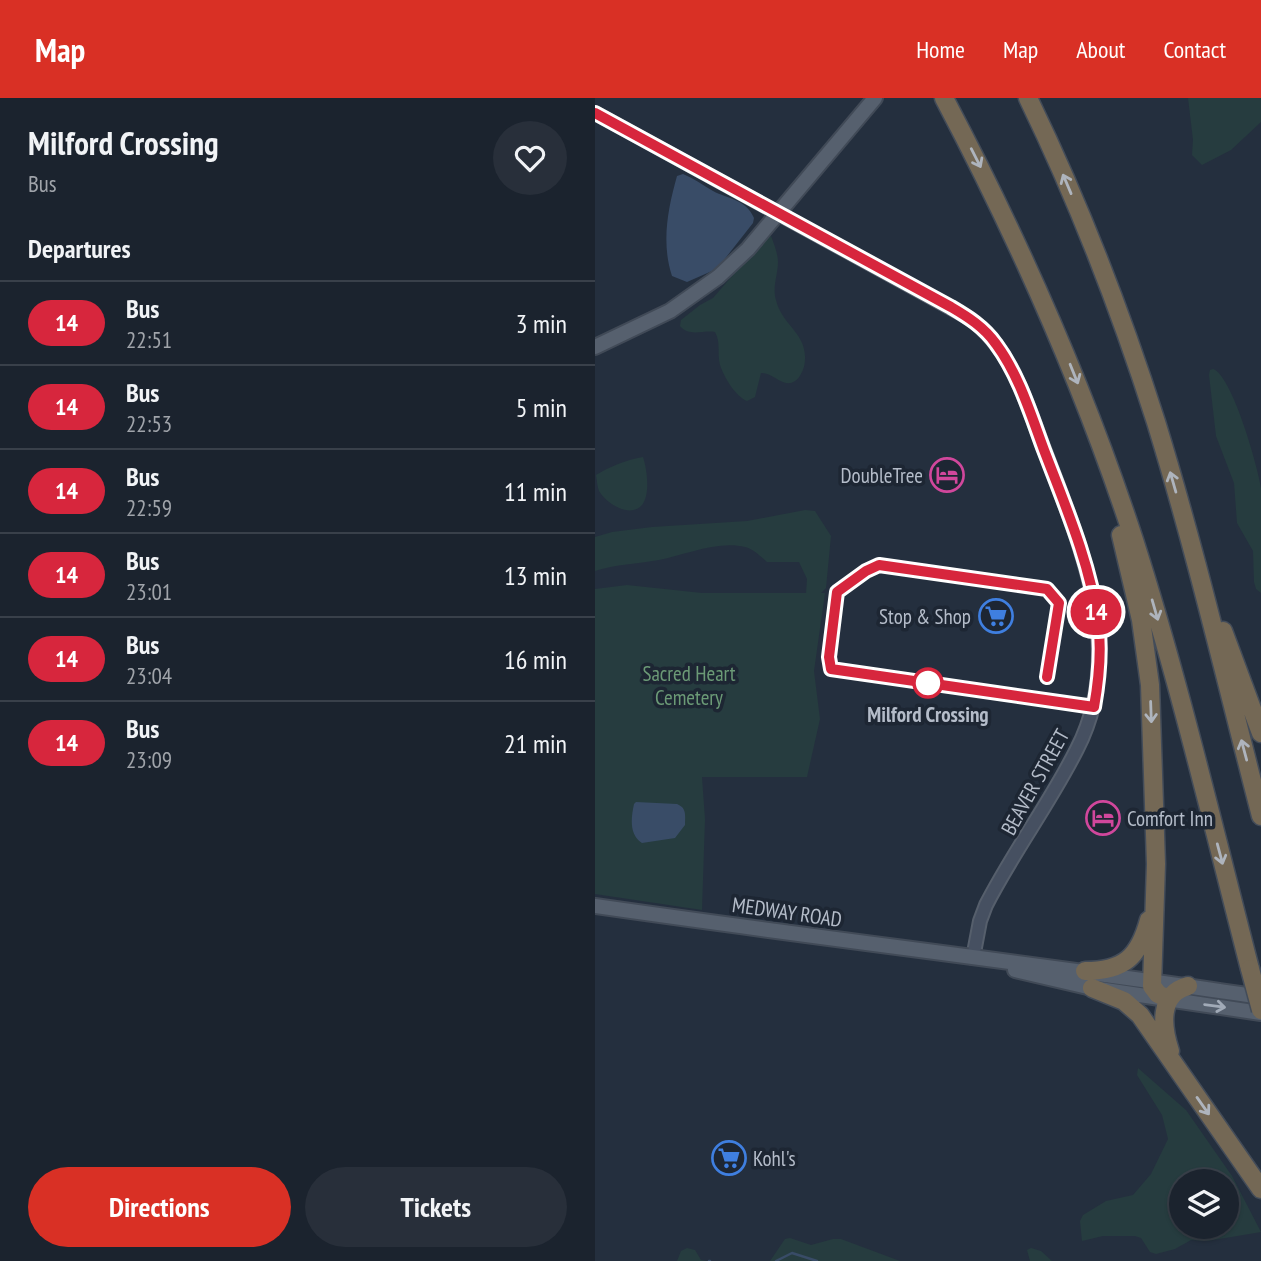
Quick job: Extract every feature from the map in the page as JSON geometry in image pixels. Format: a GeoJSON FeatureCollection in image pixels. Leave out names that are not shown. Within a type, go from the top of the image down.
{"type":"FeatureCollection","features":[{"type":"Feature","properties":{"kind":"highway"},"geometry":{"type":"LineString","coordinates":[[944,98],[994,194],[1036,285],[1095,429],[1131,531],[1165,645],[1261,1012]]}},
{"type":"Feature","properties":{"kind":"highway"},"geometry":{"type":"LineString","coordinates":[[1028,98],[1093,247],[1148,398],[1181,512],[1261,816]]}},
{"type":"Feature","properties":{"kind":"highway"},"geometry":{"type":"LineString","coordinates":[[1095,429],[1134,589],[1147,660],[1156,879],[1152,981],[1156,992],[1168,999]]}},
{"type":"Feature","properties":{"kind":"highway"},"geometry":{"type":"LineString","coordinates":[[1181,512],[1261,733]]}},
{"type":"Feature","properties":{"kind":"highway"},"geometry":{"type":"LineString","coordinates":[[1085,971],[1116,967],[1135,953],[1148,925],[1156,879]]}},
{"type":"Feature","properties":{"kind":"highway"},"geometry":{"type":"LineString","coordinates":[[1181,1074],[1171,1054],[1164,1014],[1168,999],[1188,986]]}},
{"type":"Feature","properties":{"kind":"highway"},"geometry":{"type":"LineString","coordinates":[[1092,988],[1120,999],[1134,1009],[1261,1189]]}},
{"type":"Feature","properties":{"kind":"main road"},"geometry":{"type":"LineString","coordinates":[[595,347],[653,320],[693,296],[748,249],[875,98]]}},
{"type":"Feature","properties":{"kind":"main road","name":"BEAVER STREET"},"geometry":{"type":"LineString","coordinates":[[595,113],[951,307],[975,322],[992,338],[1009,366],[1065,505],[1093,596],[1098,622],[1100,663],[1094,707],[1079,747],[986,905],[980,921],[974,958]]}},
{"type":"Feature","properties":{"kind":"main road","name":"MEDWAY ROAD"},"geometry":{"type":"LineString","coordinates":[[595,906],[1261,997]]}},
{"type":"Feature","properties":{"kind":"main road","name":"MEDWAY ROAD"},"geometry":{"type":"LineString","coordinates":[[974,958],[1092,988],[1261,1012]]}},
{"type":"Feature","properties":{"kind":"green space"},"geometry":{"type":"Polygon","coordinates":[[[1188,98],[1261,98],[1261,122],[1231,150],[1202,165],[1192,155],[1188,98]]]}},
{"type":"Feature","properties":{"kind":"green space"},"geometry":{"type":"Polygon","coordinates":[[[771,236],[778,259],[776,300],[784,317],[800,338],[805,356],[804,367],[801,375],[791,383],[761,373],[755,397],[747,401],[734,391],[724,375],[715,332],[692,332],[680,326],[681,320],[713,298],[761,242],[771,236]]]}},
{"type":"Feature","properties":{"kind":"green space"},"geometry":{"type":"Polygon","coordinates":[[[1213,369],[1228,387],[1236,404],[1259,477],[1261,593],[1254,582],[1253,551],[1237,523],[1234,483],[1216,436],[1209,375],[1213,369]]]}},
{"type":"Feature","properties":{"kind":"green space"},"geometry":{"type":"Polygon","coordinates":[[[643,457],[647,482],[644,502],[636,509],[618,508],[599,491],[596,475],[643,457]]]}},
{"type":"Feature","properties":{"kind":"green space","name":"Sacred Heart Cemetery"},"geometry":{"type":"Polygon","coordinates":[[[805,510],[815,511],[831,536],[826,588],[821,593],[825,593],[814,671],[820,719],[807,777],[702,777],[705,819],[702,910],[595,894],[595,589],[627,585],[702,593],[806,593],[807,579],[799,562],[767,562],[751,549],[735,545],[595,571],[595,537],[652,527],[747,521],[805,510]]]}},
{"type":"Feature","properties":{"kind":"green space"},"geometry":{"type":"Polygon","coordinates":[[[1138,1068],[1186,1110],[1227,1169],[1169,1169],[1169,1239],[1219,1239],[1191,1240],[1175,1249],[1156,1254],[1150,1252],[1141,1238],[1135,1236],[1103,1236],[1082,1241],[1080,1221],[1083,1215],[1106,1201],[1133,1195],[1151,1174],[1168,1139],[1162,1115],[1137,1075],[1138,1068]]]}},
{"type":"Feature","properties":{"kind":"green space"},"geometry":{"type":"Polygon","coordinates":[[[1239,1190],[1261,1232],[1239,1236],[1239,1190]]]}},
{"type":"Feature","properties":{"kind":"green space"},"geometry":{"type":"Polygon","coordinates":[[[785,1239],[811,1245],[841,1239],[900,1261],[770,1261],[785,1239]]]}},
{"type":"Feature","properties":{"kind":"green space"},"geometry":{"type":"Polygon","coordinates":[[[687,1248],[695,1250],[701,1260],[707,1261],[677,1261],[681,1251],[687,1248]]]}},
{"type":"Feature","properties":{"kind":"green space"},"geometry":{"type":"Polygon","coordinates":[[[1031,1248],[1041,1251],[1052,1261],[1030,1261],[1027,1250],[1031,1248]]]}},
{"type":"Feature","properties":{"kind":"water"},"geometry":{"type":"Polygon","coordinates":[[[683,174],[741,203],[754,218],[753,223],[720,265],[687,282],[672,276],[666,238],[677,176],[683,174]]]}},
{"type":"Feature","properties":{"kind":"water"},"geometry":{"type":"Polygon","coordinates":[[[636,802],[677,804],[684,810],[685,825],[675,838],[642,843],[635,836],[632,826],[636,802]]]}},
{"type":"Feature","properties":{"kind":"waterway"},"geometry":{"type":"LineString","coordinates":[[776,1261],[792,1253],[817,1261]]}},
{"type":"Feature","properties":{"kind":"bus line","name":"14"},"geometry":{"type":"LineString","coordinates":[[595,113],[951,307],[975,322],[992,338],[1016,379],[1082,556],[1093,596],[1100,641],[1094,707],[831,669],[829,657],[837,592],[879,565],[1047,589],[1059,603],[1047,677]]}},
{"type":"Feature","properties":{"kind":"place","name":"DoubleTree"},"geometry":{"type":"Point","coordinates":[947,475]}},
{"type":"Feature","properties":{"kind":"place","name":"Stop & Shop"},"geometry":{"type":"Point","coordinates":[996,616]}},
{"type":"Feature","properties":{"kind":"place","name":"Milford Crossing"},"geometry":{"type":"Point","coordinates":[928,683]}},
{"type":"Feature","properties":{"kind":"place","name":"Comfort Inn"},"geometry":{"type":"Point","coordinates":[1103,818]}},
{"type":"Feature","properties":{"kind":"place","name":"Kohl's"},"geometry":{"type":"Point","coordinates":[729,1158]}}]}
